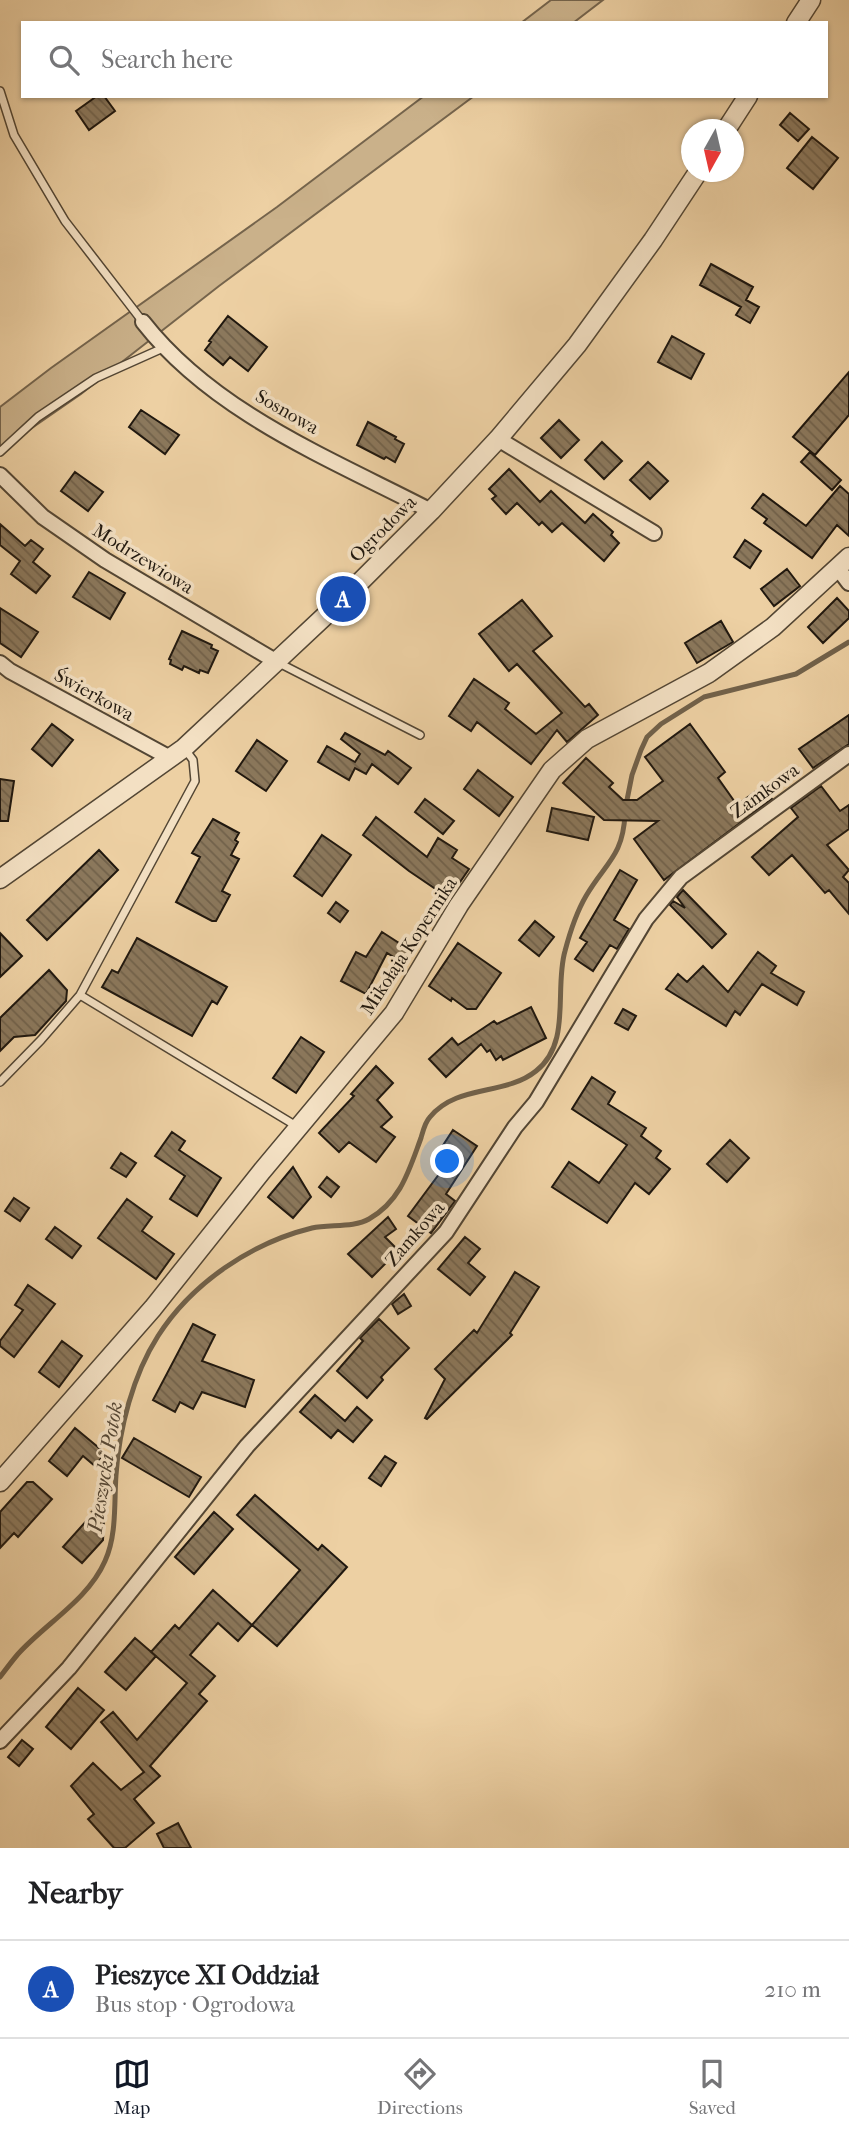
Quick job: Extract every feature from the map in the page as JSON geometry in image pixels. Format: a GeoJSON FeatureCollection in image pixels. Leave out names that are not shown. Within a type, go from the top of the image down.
{"type":"FeatureCollection","features":[{"type":"Feature","properties":{"kind":"street"},"geometry":{"type":"LineString","coordinates":[[797,21],[811,0]]}},
{"type":"Feature","properties":{"kind":"street"},"geometry":{"type":"LineString","coordinates":[[733,119],[747,98]]}},
{"type":"Feature","properties":{"kind":"street","name":"Ogrodowa"},"geometry":{"type":"LineString","coordinates":[[0,879],[177,753],[277,662],[431,511],[498,439],[576,345],[653,240],[691,182]]}},
{"type":"Feature","properties":{"kind":"street","name":"Sosnowa"},"geometry":{"type":"LineString","coordinates":[[143,322],[163,348],[196,377],[270,428],[431,511]]}},
{"type":"Feature","properties":{"kind":"street"},"geometry":{"type":"LineString","coordinates":[[498,439],[654,533]]}},
{"type":"Feature","properties":{"kind":"street","name":"Modrzewiowa"},"geometry":{"type":"LineString","coordinates":[[0,475],[43,517],[105,560],[277,662]]}},
{"type":"Feature","properties":{"kind":"street"},"geometry":{"type":"LineString","coordinates":[[843,562],[849,583]]}},
{"type":"Feature","properties":{"kind":"street","name":"Mikołaja Kopernika"},"geometry":{"type":"LineString","coordinates":[[0,1482],[153,1308],[298,1127],[394,1013],[460,905],[552,770],[587,739],[709,673],[766,632],[843,562]]}},
{"type":"Feature","properties":{"kind":"street","name":"Świerkowa"},"geometry":{"type":"LineString","coordinates":[[0,663],[10,671],[177,753]]}},
{"type":"Feature","properties":{"kind":"street","name":"Zamkowa"},"geometry":{"type":"LineString","coordinates":[[0,1741],[69,1668],[247,1446],[446,1232],[515,1127],[536,1102],[646,919],[681,877],[849,754]]}},
{"type":"Feature","properties":{"kind":"lane"},"geometry":{"type":"LineString","coordinates":[[0,91],[13,135],[65,221],[143,322]]}},
{"type":"Feature","properties":{"kind":"lane"},"geometry":{"type":"LineString","coordinates":[[0,452],[38,417],[96,378],[163,348]]}},
{"type":"Feature","properties":{"kind":"lane"},"geometry":{"type":"LineString","coordinates":[[277,662],[420,735]]}},
{"type":"Feature","properties":{"kind":"lane"},"geometry":{"type":"LineString","coordinates":[[0,1082],[80,995],[195,781],[193,760],[177,753]]}},
{"type":"Feature","properties":{"kind":"lane"},"geometry":{"type":"LineString","coordinates":[[80,995],[298,1127]]}},
{"type":"Feature","properties":{"kind":"shaded area"},"geometry":{"type":"Polygon","coordinates":[[[551,0],[603,0],[576,21],[524,21],[551,0]]]}},
{"type":"Feature","properties":{"kind":"shaded area"},"geometry":{"type":"Polygon","coordinates":[[[421,98],[471,98],[219,286],[81,394],[0,450],[0,407],[277,207],[421,98]]]}},
{"type":"Feature","properties":{"kind":"building"},"geometry":{"type":"Polygon","coordinates":[[[94,98],[105,98],[115,111],[89,130],[76,111],[94,98]]]}},
{"type":"Feature","properties":{"kind":"building"},"geometry":{"type":"Polygon","coordinates":[[[790,113],[809,129],[798,141],[780,125],[790,113]]]}},
{"type":"Feature","properties":{"kind":"building"},"geometry":{"type":"Polygon","coordinates":[[[812,137],[838,158],[813,189],[787,168],[812,137]]]}},
{"type":"Feature","properties":{"kind":"building"},"geometry":{"type":"Polygon","coordinates":[[[711,264],[753,287],[746,300],[759,307],[750,323],[736,315],[741,307],[700,285],[711,264]]]}},
{"type":"Feature","properties":{"kind":"building"},"geometry":{"type":"Polygon","coordinates":[[[228,316],[267,347],[248,371],[230,357],[223,365],[205,350],[228,316]]]}},
{"type":"Feature","properties":{"kind":"building"},"geometry":{"type":"Polygon","coordinates":[[[672,336],[704,354],[691,379],[658,362],[672,336]]]}},
{"type":"Feature","properties":{"kind":"building"},"geometry":{"type":"Polygon","coordinates":[[[849,372],[849,415],[815,455],[793,437],[849,372]]]}},
{"type":"Feature","properties":{"kind":"building"},"geometry":{"type":"Polygon","coordinates":[[[141,410],[179,435],[165,454],[129,427],[141,410]]]}},
{"type":"Feature","properties":{"kind":"building"},"geometry":{"type":"Polygon","coordinates":[[[559,420],[579,440],[561,458],[541,438],[559,420]]]}},
{"type":"Feature","properties":{"kind":"building"},"geometry":{"type":"Polygon","coordinates":[[[368,422],[404,444],[395,462],[357,445],[368,422]]]}},
{"type":"Feature","properties":{"kind":"building"},"geometry":{"type":"Polygon","coordinates":[[[602,442],[622,461],[604,479],[585,460],[602,442]]]}},
{"type":"Feature","properties":{"kind":"building"},"geometry":{"type":"Polygon","coordinates":[[[810,452],[841,480],[832,490],[801,462],[810,452]]]}},
{"type":"Feature","properties":{"kind":"building"},"geometry":{"type":"Polygon","coordinates":[[[648,462],[668,481],[650,499],[630,480],[648,462]]]}},
{"type":"Feature","properties":{"kind":"building"},"geometry":{"type":"Polygon","coordinates":[[[509,469],[540,502],[551,491],[585,523],[593,514],[613,532],[611,535],[619,543],[604,561],[562,523],[552,532],[542,522],[539,525],[517,503],[506,514],[492,499],[496,496],[489,489],[509,469]]]}},
{"type":"Feature","properties":{"kind":"building"},"geometry":{"type":"Polygon","coordinates":[[[75,472],[103,492],[88,511],[61,491],[75,472]]]}},
{"type":"Feature","properties":{"kind":"building"},"geometry":{"type":"Polygon","coordinates":[[[840,486],[849,494],[849,536],[837,525],[812,558],[764,523],[767,519],[752,508],[763,494],[806,526],[840,486]]]}},
{"type":"Feature","properties":{"kind":"building"},"geometry":{"type":"Polygon","coordinates":[[[0,524],[25,546],[31,540],[43,549],[33,562],[50,576],[36,593],[11,574],[20,561],[0,545],[0,524]]]}},
{"type":"Feature","properties":{"kind":"building"},"geometry":{"type":"Polygon","coordinates":[[[745,540],[761,551],[750,568],[734,557],[745,540]]]}},
{"type":"Feature","properties":{"kind":"building"},"geometry":{"type":"Polygon","coordinates":[[[787,569],[800,586],[774,606],[761,589],[787,569]]]}},
{"type":"Feature","properties":{"kind":"building"},"geometry":{"type":"Polygon","coordinates":[[[89,572],[125,593],[110,619],[73,597],[89,572]]]}},
{"type":"Feature","properties":{"kind":"building"},"geometry":{"type":"Polygon","coordinates":[[[837,598],[849,611],[849,618],[823,643],[808,627],[837,598]]]}},
{"type":"Feature","properties":{"kind":"building"},"geometry":{"type":"Polygon","coordinates":[[[522,600],[552,636],[533,651],[585,707],[589,704],[598,715],[567,742],[557,730],[531,764],[477,722],[471,731],[449,716],[474,679],[509,703],[505,709],[536,734],[562,713],[517,664],[509,671],[479,634],[522,600]]]}},
{"type":"Feature","properties":{"kind":"building"},"geometry":{"type":"Polygon","coordinates":[[[0,608],[38,632],[21,657],[0,643],[0,608]]]}},
{"type":"Feature","properties":{"kind":"building"},"geometry":{"type":"Polygon","coordinates":[[[721,621],[733,642],[697,663],[685,643],[721,621]]]}},
{"type":"Feature","properties":{"kind":"building"},"geometry":{"type":"Polygon","coordinates":[[[182,631],[212,645],[211,648],[218,651],[208,673],[200,670],[199,673],[184,666],[182,670],[170,664],[169,659],[182,631]]]}},
{"type":"Feature","properties":{"kind":"building"},"geometry":{"type":"Polygon","coordinates":[[[849,715],[849,744],[813,768],[799,749],[849,715]]]}},
{"type":"Feature","properties":{"kind":"building"},"geometry":{"type":"Polygon","coordinates":[[[52,724],[73,740],[52,766],[32,749],[52,724]]]}},
{"type":"Feature","properties":{"kind":"building"},"geometry":{"type":"Polygon","coordinates":[[[690,724],[725,772],[718,778],[737,805],[763,786],[772,799],[664,880],[634,839],[658,821],[604,820],[563,783],[586,758],[613,783],[609,787],[623,800],[637,800],[663,781],[645,757],[690,724]]]}},
{"type":"Feature","properties":{"kind":"building"},"geometry":{"type":"Polygon","coordinates":[[[345,733],[385,755],[388,751],[411,768],[398,784],[372,764],[366,774],[355,768],[349,780],[318,762],[327,746],[355,762],[360,754],[341,739],[345,733]]]}},
{"type":"Feature","properties":{"kind":"building"},"geometry":{"type":"Polygon","coordinates":[[[257,740],[287,761],[266,791],[236,771],[257,740]]]}},
{"type":"Feature","properties":{"kind":"building"},"geometry":{"type":"Polygon","coordinates":[[[478,770],[513,797],[499,816],[464,789],[478,770]]]}},
{"type":"Feature","properties":{"kind":"building"},"geometry":{"type":"Polygon","coordinates":[[[0,779],[14,781],[8,821],[0,821],[0,779]]]}},
{"type":"Feature","properties":{"kind":"building"},"geometry":{"type":"Polygon","coordinates":[[[821,786],[840,811],[849,805],[849,829],[827,845],[849,870],[843,877],[849,883],[849,914],[829,890],[825,893],[792,855],[769,875],[752,857],[798,817],[791,808],[821,786]]]}},
{"type":"Feature","properties":{"kind":"building"},"geometry":{"type":"Polygon","coordinates":[[[425,799],[454,821],[443,834],[415,812],[425,799]]]}},
{"type":"Feature","properties":{"kind":"building"},"geometry":{"type":"Polygon","coordinates":[[[552,808],[594,817],[588,840],[547,831],[552,808]]]}},
{"type":"Feature","properties":{"kind":"building"},"geometry":{"type":"Polygon","coordinates":[[[376,817],[427,857],[438,838],[457,850],[452,858],[469,869],[449,898],[363,835],[376,817]]]}},
{"type":"Feature","properties":{"kind":"building"},"geometry":{"type":"Polygon","coordinates":[[[213,819],[239,833],[235,840],[238,842],[231,855],[239,859],[222,891],[230,895],[216,921],[176,902],[200,857],[192,853],[213,819]]]}},
{"type":"Feature","properties":{"kind":"building"},"geometry":{"type":"Polygon","coordinates":[[[322,835],[351,855],[322,896],[294,876],[322,835]]]}},
{"type":"Feature","properties":{"kind":"building"},"geometry":{"type":"Polygon","coordinates":[[[99,850],[118,870],[47,940],[27,920],[99,850]]]}},
{"type":"Feature","properties":{"kind":"building"},"geometry":{"type":"Polygon","coordinates":[[[620,870],[637,880],[614,920],[629,929],[617,949],[610,945],[593,971],[575,959],[587,942],[580,938],[620,870]]]}},
{"type":"Feature","properties":{"kind":"building"},"geometry":{"type":"Polygon","coordinates":[[[683,890],[726,934],[712,948],[670,905],[673,901],[685,908],[677,897],[683,890]]]}},
{"type":"Feature","properties":{"kind":"building"},"geometry":{"type":"Polygon","coordinates":[[[336,902],[348,911],[340,922],[328,913],[336,902]]]}},
{"type":"Feature","properties":{"kind":"building"},"geometry":{"type":"Polygon","coordinates":[[[535,921],[554,937],[539,956],[519,940],[535,921]]]}},
{"type":"Feature","properties":{"kind":"building"},"geometry":{"type":"Polygon","coordinates":[[[382,932],[413,952],[405,964],[387,953],[366,994],[341,981],[356,952],[366,957],[382,932]]]}},
{"type":"Feature","properties":{"kind":"building"},"geometry":{"type":"Polygon","coordinates":[[[0,933],[22,956],[0,977],[0,933]]]}},
{"type":"Feature","properties":{"kind":"building"},"geometry":{"type":"Polygon","coordinates":[[[137,938],[227,987],[217,1004],[212,1001],[192,1036],[102,987],[112,970],[118,973],[137,938]]]}},
{"type":"Feature","properties":{"kind":"building"},"geometry":{"type":"Polygon","coordinates":[[[458,943],[501,973],[476,1009],[467,1009],[429,986],[458,943]]]}},
{"type":"Feature","properties":{"kind":"building"},"geometry":{"type":"Polygon","coordinates":[[[758,952],[776,966],[771,973],[804,992],[797,1005],[762,984],[740,1015],[735,1011],[726,1026],[666,989],[678,974],[687,982],[703,966],[728,992],[758,952]]]}},
{"type":"Feature","properties":{"kind":"building"},"geometry":{"type":"Polygon","coordinates":[[[49,970],[67,990],[66,1001],[35,1035],[14,1037],[0,1051],[0,1018],[49,970]]]}},
{"type":"Feature","properties":{"kind":"building"},"geometry":{"type":"Polygon","coordinates":[[[531,1007],[546,1038],[503,1060],[501,1056],[496,1060],[490,1050],[487,1052],[481,1044],[446,1077],[429,1059],[452,1038],[458,1045],[494,1021],[497,1024],[531,1007]]]}},
{"type":"Feature","properties":{"kind":"building"},"geometry":{"type":"Polygon","coordinates":[[[623,1009],[636,1016],[628,1030],[615,1023],[623,1009]]]}},
{"type":"Feature","properties":{"kind":"building"},"geometry":{"type":"Polygon","coordinates":[[[301,1037],[324,1052],[296,1093],[273,1078],[301,1037]]]}},
{"type":"Feature","properties":{"kind":"building"},"geometry":{"type":"Polygon","coordinates":[[[376,1066],[393,1083],[377,1100],[392,1117],[381,1127],[395,1137],[376,1162],[349,1142],[339,1152],[319,1133],[354,1096],[351,1094],[376,1066]]]}},
{"type":"Feature","properties":{"kind":"building"},"geometry":{"type":"Polygon","coordinates":[[[592,1077],[615,1092],[608,1104],[646,1128],[641,1136],[661,1151],[656,1158],[670,1169],[649,1194],[635,1183],[607,1223],[552,1187],[569,1162],[599,1183],[627,1145],[572,1109],[592,1077]]]}},
{"type":"Feature","properties":{"kind":"building"},"geometry":{"type":"Polygon","coordinates":[[[453,1130],[477,1146],[446,1194],[455,1201],[431,1233],[408,1216],[445,1166],[434,1159],[453,1130]]]}},
{"type":"Feature","properties":{"kind":"building"},"geometry":{"type":"Polygon","coordinates":[[[172,1132],[185,1141],[179,1150],[221,1178],[197,1216],[170,1199],[185,1176],[155,1156],[172,1132]]]}},
{"type":"Feature","properties":{"kind":"building"},"geometry":{"type":"Polygon","coordinates":[[[730,1140],[749,1158],[727,1182],[707,1164],[730,1140]]]}},
{"type":"Feature","properties":{"kind":"building"},"geometry":{"type":"Polygon","coordinates":[[[121,1153],[136,1163],[126,1177],[111,1168],[121,1153]]]}},
{"type":"Feature","properties":{"kind":"building"},"geometry":{"type":"Polygon","coordinates":[[[293,1167],[311,1197],[293,1218],[268,1197],[293,1167]]]}},
{"type":"Feature","properties":{"kind":"building"},"geometry":{"type":"Polygon","coordinates":[[[327,1177],[339,1187],[331,1197],[319,1187],[327,1177]]]}},
{"type":"Feature","properties":{"kind":"building"},"geometry":{"type":"Polygon","coordinates":[[[14,1198],[29,1208],[20,1221],[5,1211],[14,1198]]]}},
{"type":"Feature","properties":{"kind":"building"},"geometry":{"type":"Polygon","coordinates":[[[127,1199],[152,1217],[142,1231],[174,1254],[156,1279],[98,1238],[127,1199]]]}},
{"type":"Feature","properties":{"kind":"building"},"geometry":{"type":"Polygon","coordinates":[[[388,1217],[396,1229],[385,1237],[396,1248],[389,1255],[392,1257],[372,1277],[348,1254],[388,1217]]]}},
{"type":"Feature","properties":{"kind":"building"},"geometry":{"type":"Polygon","coordinates":[[[55,1227],[81,1246],[72,1258],[46,1239],[55,1227]]]}},
{"type":"Feature","properties":{"kind":"building"},"geometry":{"type":"Polygon","coordinates":[[[465,1237],[480,1249],[468,1263],[485,1277],[470,1295],[438,1269],[465,1237]]]}},
{"type":"Feature","properties":{"kind":"building"},"geometry":{"type":"Polygon","coordinates":[[[515,1272],[539,1287],[510,1333],[512,1335],[427,1419],[425,1418],[445,1379],[435,1369],[474,1330],[477,1333],[515,1272]]]}},
{"type":"Feature","properties":{"kind":"building"},"geometry":{"type":"Polygon","coordinates":[[[28,1285],[55,1304],[14,1357],[0,1346],[0,1341],[23,1310],[15,1305],[28,1285]]]}},
{"type":"Feature","properties":{"kind":"building"},"geometry":{"type":"Polygon","coordinates":[[[404,1294],[411,1306],[398,1314],[392,1304],[404,1294]]]}},
{"type":"Feature","properties":{"kind":"building"},"geometry":{"type":"Polygon","coordinates":[[[379,1319],[409,1348],[381,1377],[383,1380],[367,1398],[337,1371],[363,1341],[360,1338],[379,1319]]]}},
{"type":"Feature","properties":{"kind":"building"},"geometry":{"type":"Polygon","coordinates":[[[193,1324],[215,1335],[202,1361],[254,1380],[245,1407],[202,1392],[193,1409],[180,1402],[175,1412],[153,1400],[193,1324]]]}},
{"type":"Feature","properties":{"kind":"building"},"geometry":{"type":"Polygon","coordinates":[[[62,1341],[82,1356],[59,1387],[39,1372],[62,1341]]]}},
{"type":"Feature","properties":{"kind":"building"},"geometry":{"type":"Polygon","coordinates":[[[315,1395],[345,1421],[357,1407],[372,1420],[353,1442],[338,1430],[331,1438],[300,1412],[315,1395]]]}},
{"type":"Feature","properties":{"kind":"building"},"geometry":{"type":"Polygon","coordinates":[[[75,1428],[105,1453],[95,1466],[83,1456],[67,1476],[49,1461],[75,1428]]]}},
{"type":"Feature","properties":{"kind":"building"},"geometry":{"type":"Polygon","coordinates":[[[134,1438],[201,1477],[189,1497],[122,1458],[134,1438]]]}},
{"type":"Feature","properties":{"kind":"building"},"geometry":{"type":"Polygon","coordinates":[[[385,1456],[396,1463],[381,1486],[369,1478],[385,1456]]]}},
{"type":"Feature","properties":{"kind":"building"},"geometry":{"type":"Polygon","coordinates":[[[27,1482],[33,1482],[52,1499],[18,1537],[14,1533],[0,1548],[0,1512],[27,1482]]]}},
{"type":"Feature","properties":{"kind":"building"},"geometry":{"type":"Polygon","coordinates":[[[255,1495],[318,1550],[322,1545],[347,1567],[277,1646],[252,1625],[300,1570],[237,1515],[255,1495]]]}},
{"type":"Feature","properties":{"kind":"building"},"geometry":{"type":"Polygon","coordinates":[[[105,1500],[103,1540],[82,1563],[63,1547],[105,1500]]]}},
{"type":"Feature","properties":{"kind":"building"},"geometry":{"type":"Polygon","coordinates":[[[214,1512],[233,1529],[194,1574],[175,1557],[214,1512]]]}},
{"type":"Feature","properties":{"kind":"building"},"geometry":{"type":"Polygon","coordinates":[[[213,1590],[252,1625],[238,1641],[218,1623],[190,1655],[215,1676],[199,1694],[207,1701],[150,1766],[160,1776],[134,1799],[154,1823],[125,1848],[114,1848],[88,1819],[94,1814],[71,1786],[93,1763],[121,1790],[144,1772],[101,1722],[113,1712],[137,1740],[187,1683],[151,1652],[175,1625],[179,1629],[213,1590]]]}},
{"type":"Feature","properties":{"kind":"building"},"geometry":{"type":"Polygon","coordinates":[[[135,1638],[156,1656],[126,1690],[105,1672],[135,1638]]]}},
{"type":"Feature","properties":{"kind":"building"},"geometry":{"type":"Polygon","coordinates":[[[78,1688],[104,1710],[71,1749],[46,1727],[78,1688]]]}},
{"type":"Feature","properties":{"kind":"building"},"geometry":{"type":"Polygon","coordinates":[[[22,1740],[33,1749],[19,1766],[8,1757],[22,1740]]]}},
{"type":"Feature","properties":{"kind":"building"},"geometry":{"type":"Polygon","coordinates":[[[178,1823],[191,1848],[164,1848],[157,1834],[178,1823]]]}},
{"type":"Feature","properties":{"kind":"waterway","name":"Pieszycki Potok"},"geometry":{"type":"LineString","coordinates":[[626,805],[632,775],[641,750],[647,737],[661,724],[704,697],[796,674],[849,642]]}},
{"type":"Feature","properties":{"kind":"waterway","name":"Pieszycki Potok"},"geometry":{"type":"LineString","coordinates":[[0,1677],[18,1654],[88,1588],[105,1561],[113,1529],[116,1475],[124,1421],[141,1368],[172,1317],[206,1282],[245,1255],[289,1235],[312,1228],[363,1222],[380,1212],[403,1184],[430,1117],[454,1099],[524,1079],[547,1059],[558,1031],[562,966],[571,930],[586,896],[617,850],[624,829],[625,814]]}},
{"type":"Feature","properties":{"kind":"place","name":"Pieszyce XI Oddział"},"geometry":{"type":"Point","coordinates":[343,599]}}]}
